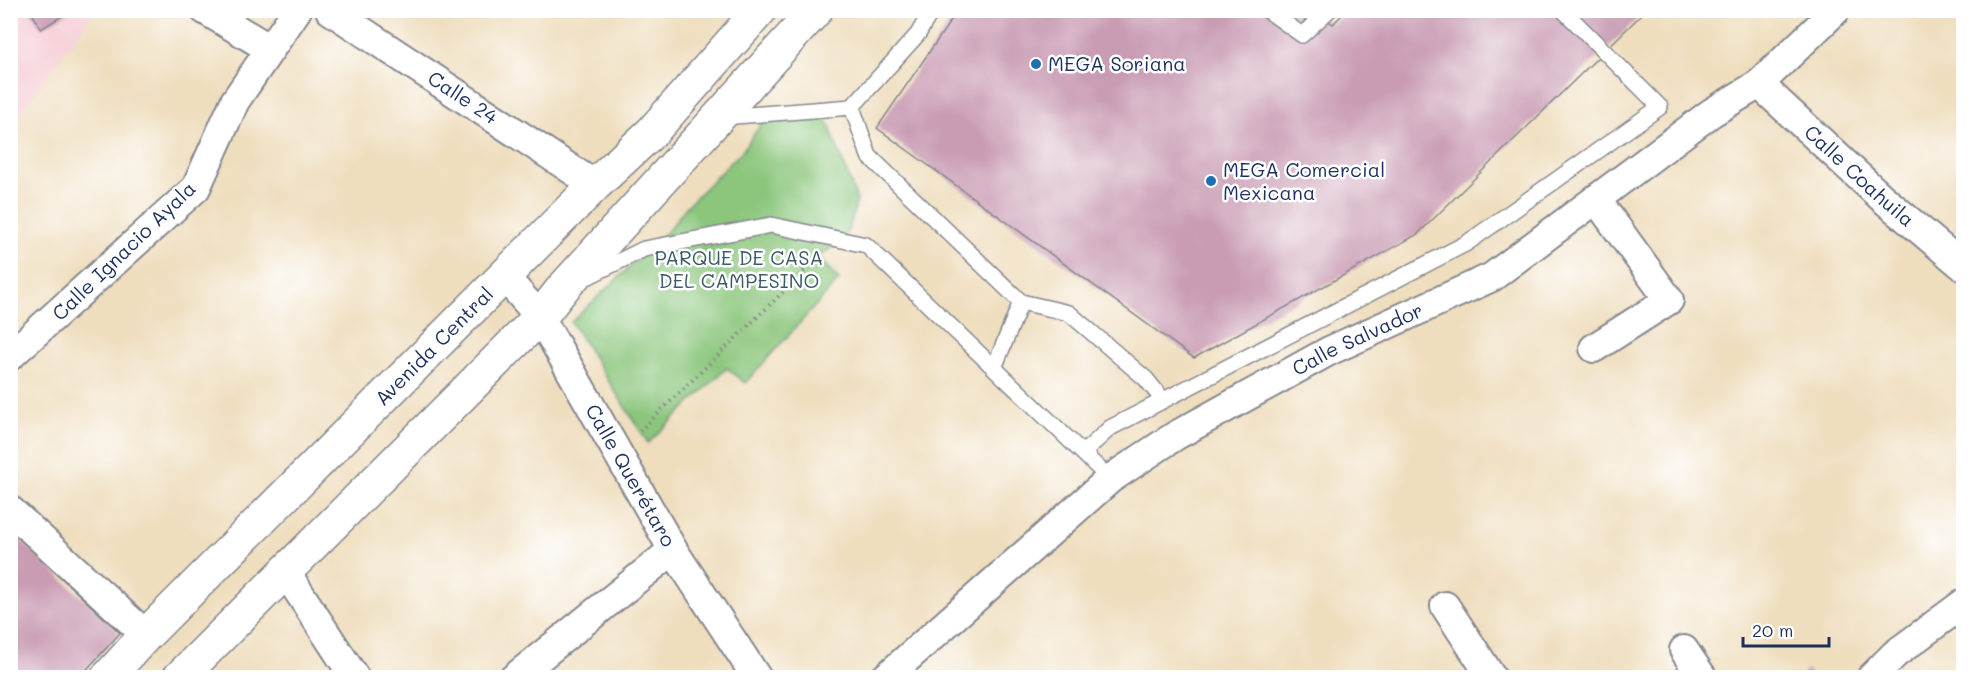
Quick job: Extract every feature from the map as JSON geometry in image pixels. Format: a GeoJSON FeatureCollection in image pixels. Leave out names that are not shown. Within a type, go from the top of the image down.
{"type":"FeatureCollection","features":[{"type":"Feature","properties":{"kind":"main road","name":"Avenida Central"},"geometry":{"type":"LineString","coordinates":[[107,678],[146,635],[504,276],[652,132],[760,10]]}},
{"type":"Feature","properties":{"kind":"main road"},"geometry":{"type":"LineString","coordinates":[[179,678],[540,317],[563,288],[816,10]]}},
{"type":"Feature","properties":{"kind":"street"},"geometry":{"type":"LineString","coordinates":[[205,10],[270,49]]}},
{"type":"Feature","properties":{"kind":"street","name":"Calle Ignacio Ayala"},"geometry":{"type":"LineString","coordinates":[[16,344],[196,188],[235,101],[297,10]]}},
{"type":"Feature","properties":{"kind":"street","name":"Calle 24"},"geometry":{"type":"LineString","coordinates":[[330,10],[595,185]]}},
{"type":"Feature","properties":{"kind":"street","name":"Calle Salvador"},"geometry":{"type":"LineString","coordinates":[[885,678],[1110,479],[1175,436],[1329,351],[1492,277],[1711,113],[1759,84],[1836,10]]}},
{"type":"Feature","properties":{"kind":"street","name":"Calle Coahuila"},"geometry":{"type":"LineString","coordinates":[[1759,84],[1881,197],[1964,267]]}},
{"type":"Feature","properties":{"kind":"street"},"geometry":{"type":"LineString","coordinates":[[1594,348],[1670,300],[1596,200]]}},
{"type":"Feature","properties":{"kind":"street","name":"Calle Querétaro"},"geometry":{"type":"LineString","coordinates":[[504,276],[540,317],[674,550],[757,678]]}},
{"type":"Feature","properties":{"kind":"street"},"geometry":{"type":"LineString","coordinates":[[10,510],[146,635]]}},
{"type":"Feature","properties":{"kind":"street"},"geometry":{"type":"LineString","coordinates":[[514,678],[674,550]]}},
{"type":"Feature","properties":{"kind":"street"},"geometry":{"type":"LineString","coordinates":[[285,571],[355,678]]}},
{"type":"Feature","properties":{"kind":"street"},"geometry":{"type":"LineString","coordinates":[[1871,678],[1895,654],[1964,603]]}},
{"type":"Feature","properties":{"kind":"street"},"geometry":{"type":"LineString","coordinates":[[1445,606],[1492,678]]}},
{"type":"Feature","properties":{"kind":"street"},"geometry":{"type":"LineString","coordinates":[[1684,650],[1703,678]]}},
{"type":"Feature","properties":{"kind":"lane"},"geometry":{"type":"LineString","coordinates":[[719,117],[852,107],[918,34],[932,10]]}},
{"type":"Feature","properties":{"kind":"lane"},"geometry":{"type":"LineString","coordinates":[[1267,10],[1302,35],[1329,10]]}},
{"type":"Feature","properties":{"kind":"lane"},"geometry":{"type":"LineString","coordinates":[[1083,453],[1110,428],[1467,243],[1660,107],[1563,10]]}},
{"type":"Feature","properties":{"kind":"lane"},"geometry":{"type":"LineString","coordinates":[[852,107],[869,156],[1021,302],[1069,313],[1146,379],[1163,400]]}},
{"type":"Feature","properties":{"kind":"lane"},"geometry":{"type":"LineString","coordinates":[[563,288],[644,249],[771,225],[866,245],[1110,479]]}},
{"type":"Feature","properties":{"kind":"lane"},"geometry":{"type":"LineString","coordinates":[[994,368],[1021,302]]}},
{"type":"Feature","properties":{"kind":"path"},"geometry":{"type":"LineString","coordinates":[[640,431],[818,257]]}},
{"type":"Feature","properties":{"kind":"shaded area"},"geometry":{"type":"Polygon","coordinates":[[[11,11],[95,11],[11,126],[11,11]]]}},
{"type":"Feature","properties":{"kind":"green space","name":"PARQUE DE CASA DEL CAMPESINO"},"geometry":{"type":"Polygon","coordinates":[[[823,109],[857,200],[850,226],[842,240],[818,257],[839,280],[745,383],[727,368],[648,443],[571,322],[666,233],[687,206],[743,150],[769,113],[823,109]]]}},
{"type":"Feature","properties":{"kind":"building"},"geometry":{"type":"Polygon","coordinates":[[[30,10],[72,10],[41,29],[30,10]]]}},
{"type":"Feature","properties":{"kind":"building","name":"MEGA Comercial Mexicana"},"geometry":{"type":"Polygon","coordinates":[[[958,10],[1312,10],[1333,24],[1347,10],[1636,10],[1641,15],[1418,234],[1194,358],[877,128],[958,10]]]}},
{"type":"Feature","properties":{"kind":"building"},"geometry":{"type":"Polygon","coordinates":[[[10,530],[120,633],[79,678],[10,678],[10,530]]]}},
{"type":"Feature","properties":{"kind":"building"},"geometry":{"type":"Polygon","coordinates":[[[1807,670],[1814,678],[1799,678],[1807,670]]]}},
{"type":"Feature","properties":{"kind":"place","name":"MEGA Soriana"},"geometry":{"type":"Point","coordinates":[1036,64]}},
{"type":"Feature","properties":{"kind":"place","name":"MEGA Comercial Mexicana"},"geometry":{"type":"Point","coordinates":[1211,181]}}]}
